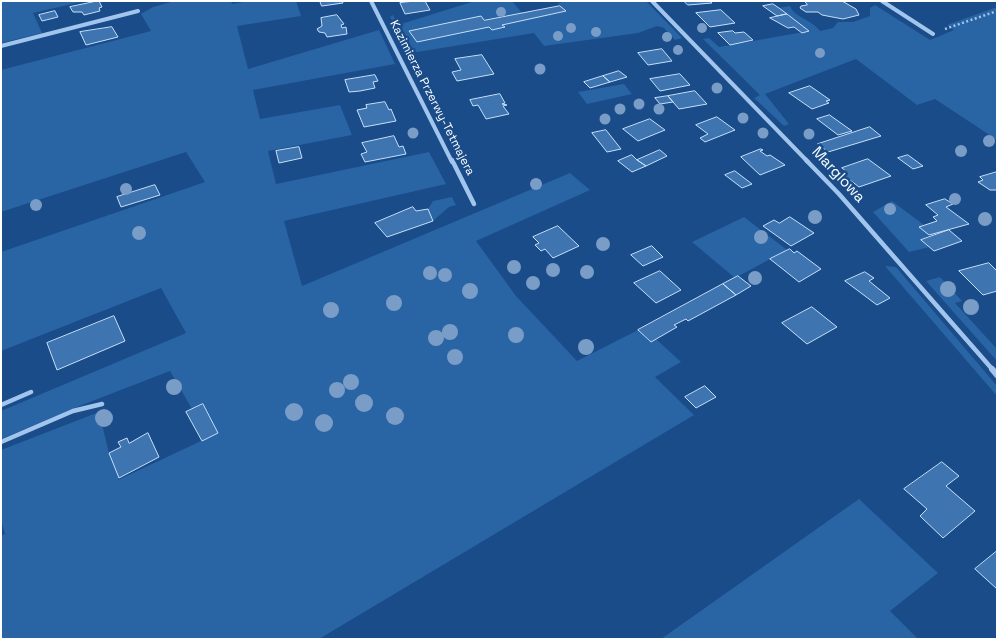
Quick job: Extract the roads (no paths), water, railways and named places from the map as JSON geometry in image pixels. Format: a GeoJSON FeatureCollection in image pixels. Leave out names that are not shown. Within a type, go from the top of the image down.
{"type":"FeatureCollection","features":[{"type":"Feature","properties":{"kind":"street","name":"Kazimierza Przerwy-Tetmajera"},"geometry":{"type":"LineString","coordinates":[[371,1],[474,204]]}},
{"type":"Feature","properties":{"kind":"street","name":"Marglowa"},"geometry":{"type":"LineString","coordinates":[[652,1],[839,194],[997,375]]}},
{"type":"Feature","properties":{"kind":"street"},"geometry":{"type":"LineString","coordinates":[[882,1],[933,34]]}},
{"type":"Feature","properties":{"kind":"street"},"geometry":{"type":"LineString","coordinates":[[1,46],[138,11]]}},
{"type":"Feature","properties":{"kind":"lane"},"geometry":{"type":"LineString","coordinates":[[1,405],[31,392]]}},
{"type":"Feature","properties":{"kind":"lane"},"geometry":{"type":"LineString","coordinates":[[1,442],[73,411],[102,404]]}}]}
